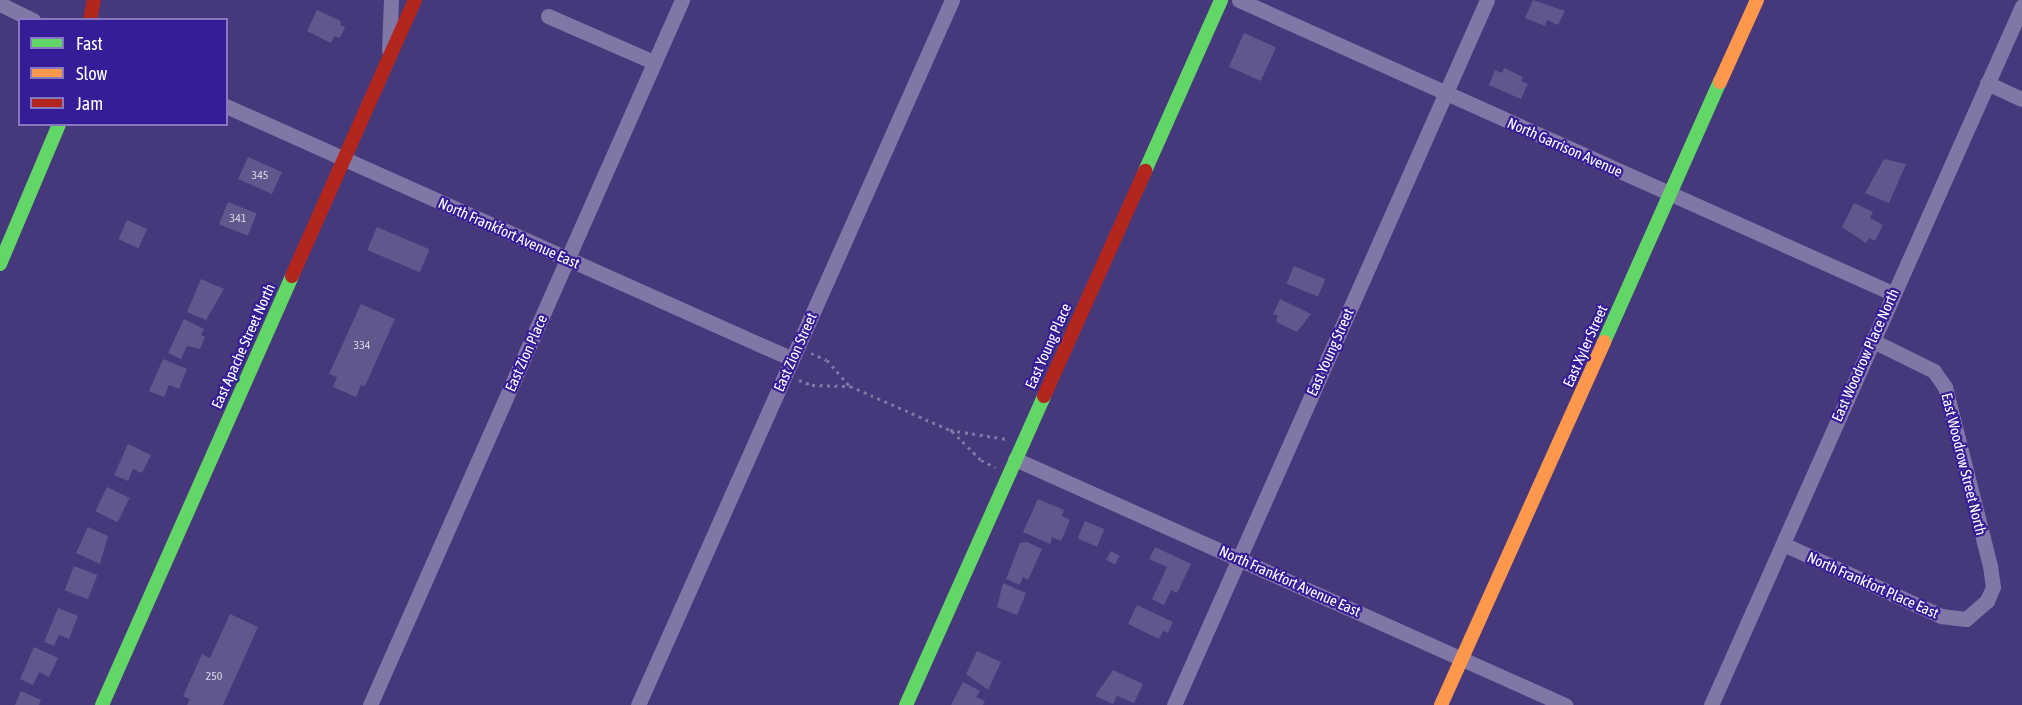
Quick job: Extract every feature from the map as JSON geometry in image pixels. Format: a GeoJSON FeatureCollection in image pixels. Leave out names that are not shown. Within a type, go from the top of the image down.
{"type":"FeatureCollection","features":[{"type":"Feature","properties":{"kind":"street"},"geometry":{"type":"LineString","coordinates":[[90,18],[94,0]]}},
{"type":"Feature","properties":{"kind":"street"},"geometry":{"type":"LineString","coordinates":[[388,59],[391,0]]}},
{"type":"Feature","properties":{"kind":"street","name":"East Apache Street North"},"geometry":{"type":"LineString","coordinates":[[102,705],[415,0]]}},
{"type":"Feature","properties":{"kind":"street","name":"East Zion Place"},"geometry":{"type":"LineString","coordinates":[[370,705],[682,0]]}},
{"type":"Feature","properties":{"kind":"street","name":"East Zion Street"},"geometry":{"type":"LineString","coordinates":[[638,705],[952,0]]}},
{"type":"Feature","properties":{"kind":"street","name":"East Young Place"},"geometry":{"type":"LineString","coordinates":[[906,705],[1221,0]]}},
{"type":"Feature","properties":{"kind":"street","name":"North Garrison Avenue"},"geometry":{"type":"LineString","coordinates":[[1239,0],[1892,293]]}},
{"type":"Feature","properties":{"kind":"street","name":"East Young Street"},"geometry":{"type":"LineString","coordinates":[[1174,705],[1486,0]]}},
{"type":"Feature","properties":{"kind":"street","name":"East Xyler Street"},"geometry":{"type":"LineString","coordinates":[[1442,705],[1757,0]]}},
{"type":"Feature","properties":{"kind":"street"},"geometry":{"type":"LineString","coordinates":[[0,4],[29,18]]}},
{"type":"Feature","properties":{"kind":"street","name":"East Woodrow Place North"},"geometry":{"type":"LineString","coordinates":[[1711,705],[1871,340],[2022,6]]}},
{"type":"Feature","properties":{"kind":"street"},"geometry":{"type":"LineString","coordinates":[[548,16],[654,62]]}},
{"type":"Feature","properties":{"kind":"street"},"geometry":{"type":"LineString","coordinates":[[1987,83],[2022,99]]}},
{"type":"Feature","properties":{"kind":"street","name":"North Frankfort Avenue East"},"geometry":{"type":"LineString","coordinates":[[228,107],[792,359]]}},
{"type":"Feature","properties":{"kind":"street"},"geometry":{"type":"LineString","coordinates":[[0,264],[58,126]]}},
{"type":"Feature","properties":{"kind":"street","name":"East Woodrow Street North"},"geometry":{"type":"LineString","coordinates":[[1871,340],[1934,371],[1945,387],[1993,586],[1978,612],[1966,619]]}},
{"type":"Feature","properties":{"kind":"street","name":"North Frankfort Avenue East"},"geometry":{"type":"LineString","coordinates":[[1015,459],[1565,705]]}},
{"type":"Feature","properties":{"kind":"street","name":"North Frankfort Place East"},"geometry":{"type":"LineString","coordinates":[[1783,544],[1941,616],[1966,619]]}},
{"type":"Feature","properties":{"kind":"path"},"geometry":{"type":"LineString","coordinates":[[827,360],[850,386]]}},
{"type":"Feature","properties":{"kind":"path"},"geometry":{"type":"LineString","coordinates":[[812,385],[850,386],[950,430],[998,436]]}},
{"type":"Feature","properties":{"kind":"path"},"geometry":{"type":"LineString","coordinates":[[950,430],[981,460]]}},
{"type":"Feature","properties":{"kind":"building"},"geometry":{"type":"Polygon","coordinates":[[[1533,0],[1565,11],[1558,25],[1547,20],[1545,26],[1525,18],[1533,0]]]}},
{"type":"Feature","properties":{"kind":"building"},"geometry":{"type":"Polygon","coordinates":[[[317,10],[341,21],[340,25],[345,27],[340,38],[334,36],[331,43],[307,31],[317,10]]]}},
{"type":"Feature","properties":{"kind":"building"},"geometry":{"type":"Polygon","coordinates":[[[1244,33],[1276,47],[1261,81],[1229,67],[1244,33]]]}},
{"type":"Feature","properties":{"kind":"building"},"geometry":{"type":"Polygon","coordinates":[[[1504,68],[1523,77],[1521,81],[1528,84],[1521,99],[1489,85],[1495,70],[1502,73],[1504,68]]]}},
{"type":"Feature","properties":{"kind":"building"},"geometry":{"type":"Polygon","coordinates":[[[248,157],[282,172],[272,194],[238,179],[248,157]]]}},
{"type":"Feature","properties":{"kind":"building"},"geometry":{"type":"Polygon","coordinates":[[[1884,159],[1906,164],[1889,203],[1865,193],[1884,159]]]}},
{"type":"Feature","properties":{"kind":"building"},"geometry":{"type":"Polygon","coordinates":[[[228,202],[257,214],[248,236],[219,224],[228,202]]]}},
{"type":"Feature","properties":{"kind":"building"},"geometry":{"type":"Polygon","coordinates":[[[1854,203],[1873,212],[1870,218],[1883,225],[1875,241],[1869,238],[1866,243],[1842,227],[1854,203]]]}},
{"type":"Feature","properties":{"kind":"building"},"geometry":{"type":"Polygon","coordinates":[[[127,220],[147,229],[139,248],[118,239],[127,220]]]}},
{"type":"Feature","properties":{"kind":"building"},"geometry":{"type":"Polygon","coordinates":[[[377,227],[429,249],[420,272],[367,250],[377,227]]]}},
{"type":"Feature","properties":{"kind":"building"},"geometry":{"type":"Polygon","coordinates":[[[1294,266],[1325,279],[1318,297],[1287,283],[1294,266]]]}},
{"type":"Feature","properties":{"kind":"building"},"geometry":{"type":"Polygon","coordinates":[[[201,279],[224,289],[206,320],[187,312],[201,279]]]}},
{"type":"Feature","properties":{"kind":"building"},"geometry":{"type":"Polygon","coordinates":[[[1280,299],[1311,314],[1297,332],[1276,322],[1278,316],[1273,314],[1280,299]]]}},
{"type":"Feature","properties":{"kind":"building"},"geometry":{"type":"Polygon","coordinates":[[[361,304],[395,319],[365,386],[361,385],[356,397],[333,387],[337,377],[329,374],[361,304]]]}},
{"type":"Feature","properties":{"kind":"building"},"geometry":{"type":"Polygon","coordinates":[[[184,319],[204,329],[201,335],[205,337],[200,349],[187,346],[181,359],[168,353],[184,319]]]}},
{"type":"Feature","properties":{"kind":"building"},"geometry":{"type":"Polygon","coordinates":[[[163,359],[187,369],[179,389],[169,385],[164,397],[149,391],[163,359]]]}},
{"type":"Feature","properties":{"kind":"building"},"geometry":{"type":"Polygon","coordinates":[[[128,444],[151,455],[142,473],[133,469],[128,481],[114,475],[128,444]]]}},
{"type":"Feature","properties":{"kind":"building"},"geometry":{"type":"Polygon","coordinates":[[[107,487],[129,498],[118,522],[95,511],[107,487]]]}},
{"type":"Feature","properties":{"kind":"building"},"geometry":{"type":"Polygon","coordinates":[[[1038,499],[1064,510],[1062,516],[1070,520],[1061,541],[1052,537],[1050,544],[1023,532],[1038,499]]]}},
{"type":"Feature","properties":{"kind":"building"},"geometry":{"type":"Polygon","coordinates":[[[1085,521],[1104,529],[1097,547],[1078,538],[1085,521]]]}},
{"type":"Feature","properties":{"kind":"building"},"geometry":{"type":"Polygon","coordinates":[[[88,527],[108,536],[100,564],[76,553],[88,527]]]}},
{"type":"Feature","properties":{"kind":"building"},"geometry":{"type":"Polygon","coordinates":[[[1027,542],[1042,549],[1028,580],[1023,577],[1020,585],[1006,579],[1020,543],[1027,542]]]}},
{"type":"Feature","properties":{"kind":"building"},"geometry":{"type":"Polygon","coordinates":[[[1155,547],[1191,564],[1177,593],[1171,590],[1164,605],[1152,599],[1167,567],[1149,559],[1155,547]]]}},
{"type":"Feature","properties":{"kind":"building"},"geometry":{"type":"Polygon","coordinates":[[[1111,551],[1120,556],[1115,565],[1106,560],[1111,551]]]}},
{"type":"Feature","properties":{"kind":"building"},"geometry":{"type":"Polygon","coordinates":[[[74,566],[97,575],[88,599],[65,590],[74,566]]]}},
{"type":"Feature","properties":{"kind":"building"},"geometry":{"type":"Polygon","coordinates":[[[1003,583],[1026,593],[1017,615],[997,607],[1003,583]]]}},
{"type":"Feature","properties":{"kind":"building"},"geometry":{"type":"Polygon","coordinates":[[[1137,605],[1173,622],[1168,633],[1163,631],[1159,639],[1128,624],[1137,605]]]}},
{"type":"Feature","properties":{"kind":"building"},"geometry":{"type":"Polygon","coordinates":[[[58,608],[78,616],[69,639],[59,635],[54,646],[44,642],[58,608]]]}},
{"type":"Feature","properties":{"kind":"building"},"geometry":{"type":"Polygon","coordinates":[[[230,614],[258,627],[223,705],[187,705],[190,699],[183,696],[202,654],[210,658],[230,614]]]}},
{"type":"Feature","properties":{"kind":"building"},"geometry":{"type":"Polygon","coordinates":[[[34,647],[58,658],[49,677],[39,672],[33,685],[20,679],[34,647]]]}},
{"type":"Feature","properties":{"kind":"building"},"geometry":{"type":"Polygon","coordinates":[[[977,651],[1001,662],[988,690],[966,674],[977,651]]]}},
{"type":"Feature","properties":{"kind":"building"},"geometry":{"type":"Polygon","coordinates":[[[1113,670],[1143,684],[1134,703],[1117,696],[1113,704],[1095,696],[1113,670]]]}},
{"type":"Feature","properties":{"kind":"building"},"geometry":{"type":"Polygon","coordinates":[[[963,682],[980,691],[976,697],[985,701],[983,705],[951,705],[963,682]]]}},
{"type":"Feature","properties":{"kind":"building"},"geometry":{"type":"Polygon","coordinates":[[[21,691],[41,700],[39,705],[15,705],[21,691]]]}},
{"type":"Feature","properties":{"kind":"traffic: fast"},"geometry":{"type":"LineString","coordinates":[[1145,171],[1221,0]]}},
{"type":"Feature","properties":{"kind":"traffic: fast"},"geometry":{"type":"LineString","coordinates":[[1604,342],[1720,82]]}},
{"type":"Feature","properties":{"kind":"traffic: fast"},"geometry":{"type":"LineString","coordinates":[[0,264],[58,126]]}},
{"type":"Feature","properties":{"kind":"traffic: fast"},"geometry":{"type":"LineString","coordinates":[[102,705],[292,276]]}},
{"type":"Feature","properties":{"kind":"traffic: fast"},"geometry":{"type":"LineString","coordinates":[[906,705],[1044,396]]}},
{"type":"Feature","properties":{"kind":"traffic: slow"},"geometry":{"type":"LineString","coordinates":[[1720,82],[1757,0]]}},
{"type":"Feature","properties":{"kind":"traffic: slow"},"geometry":{"type":"LineString","coordinates":[[1441,705],[1604,342]]}},
{"type":"Feature","properties":{"kind":"traffic: jam"},"geometry":{"type":"LineString","coordinates":[[90,18],[94,0]]}},
{"type":"Feature","properties":{"kind":"traffic: jam"},"geometry":{"type":"LineString","coordinates":[[292,276],[415,0]]}},
{"type":"Feature","properties":{"kind":"traffic: jam"},"geometry":{"type":"LineString","coordinates":[[1044,396],[1145,171]]}}]}
